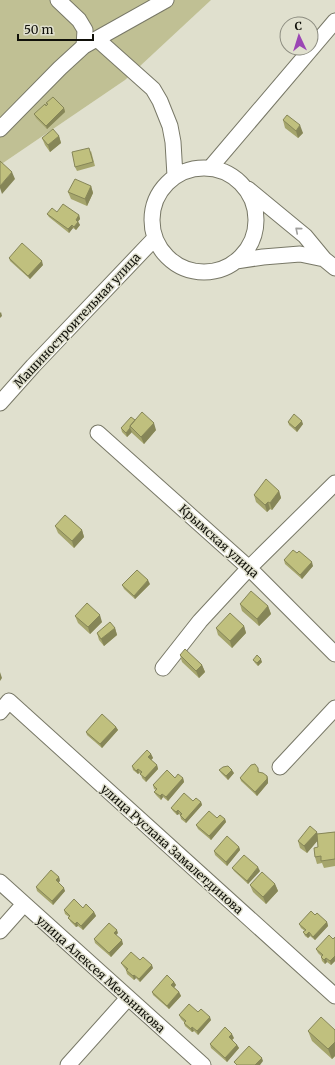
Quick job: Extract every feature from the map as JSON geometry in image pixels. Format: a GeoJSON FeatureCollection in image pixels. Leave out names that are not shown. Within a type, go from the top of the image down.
{"type":"FeatureCollection","features":[{"type":"Feature","properties":{"kind":"street"},"geometry":{"type":"LineString","coordinates":[[58,0],[79,20],[90,42],[153,89],[160,101],[170,126],[173,142],[175,176]]}},
{"type":"Feature","properties":{"kind":"street"},"geometry":{"type":"LineString","coordinates":[[0,129],[60,68],[90,42],[166,0]]}},
{"type":"Feature","properties":{"kind":"street"},"geometry":{"type":"LineString","coordinates":[[210,168],[335,21]]}},
{"type":"Feature","properties":{"kind":"street"},"geometry":{"type":"LineString","coordinates":[[241,183],[251,198],[256,214],[255,232],[248,248],[236,261],[222,269],[206,272],[190,270],[175,264],[163,252],[155,238],[151,221],[154,203],[162,188],[175,176],[192,169],[210,168],[227,173],[241,183],[305,236],[330,263]]}},
{"type":"Feature","properties":{"kind":"street","name":"Машиностроительная улица"},"geometry":{"type":"LineString","coordinates":[[0,403],[33,366],[155,238]]}},
{"type":"Feature","properties":{"kind":"street"},"geometry":{"type":"LineString","coordinates":[[236,261],[300,254],[330,263]]}},
{"type":"Feature","properties":{"kind":"street","name":"Крымская улица"},"geometry":{"type":"LineString","coordinates":[[98,433],[249,568],[335,654]]}},
{"type":"Feature","properties":{"kind":"street"},"geometry":{"type":"LineString","coordinates":[[163,668],[200,621],[249,568],[335,483]]}},
{"type":"Feature","properties":{"kind":"street","name":"улица Руслана Замалетдинова"},"geometry":{"type":"LineString","coordinates":[[5,707],[335,996]]}},
{"type":"Feature","properties":{"kind":"street"},"geometry":{"type":"LineString","coordinates":[[280,766],[335,708]]}},
{"type":"Feature","properties":{"kind":"street","name":"улица Алексея Мельникова"},"geometry":{"type":"LineString","coordinates":[[0,882],[203,1065]]}},
{"type":"Feature","properties":{"kind":"street"},"geometry":{"type":"LineString","coordinates":[[0,931],[24,904]]}},
{"type":"Feature","properties":{"kind":"street"},"geometry":{"type":"LineString","coordinates":[[68,1065],[128,998]]}},
{"type":"Feature","properties":{"kind":"green space"},"geometry":{"type":"Polygon","coordinates":[[[0,0],[211,0],[125,80],[0,165],[0,0]]]}},
{"type":"Feature","properties":{"kind":"building"},"geometry":{"type":"Polygon","coordinates":[[[53,97],[64,108],[46,126],[34,114],[45,104],[46,106],[48,104],[46,103],[53,97]]]}},
{"type":"Feature","properties":{"kind":"building"},"geometry":{"type":"Polygon","coordinates":[[[287,115],[300,125],[296,131],[283,120],[287,115]]]}},
{"type":"Feature","properties":{"kind":"building"},"geometry":{"type":"Polygon","coordinates":[[[53,129],[59,136],[48,145],[42,138],[53,129]]]}},
{"type":"Feature","properties":{"kind":"building"},"geometry":{"type":"Polygon","coordinates":[[[89,148],[93,162],[75,167],[72,152],[89,148]]]}},
{"type":"Feature","properties":{"kind":"building"},"geometry":{"type":"Polygon","coordinates":[[[0,161],[12,172],[0,186],[0,161]]]}},
{"type":"Feature","properties":{"kind":"building"},"geometry":{"type":"Polygon","coordinates":[[[75,179],[91,186],[85,199],[68,192],[75,179]]]}},
{"type":"Feature","properties":{"kind":"building"},"geometry":{"type":"Polygon","coordinates":[[[63,204],[79,215],[76,220],[78,222],[74,227],[72,225],[68,229],[47,214],[52,208],[57,212],[63,204]]]}},
{"type":"Feature","properties":{"kind":"building"},"geometry":{"type":"Polygon","coordinates":[[[22,243],[42,261],[28,276],[9,258],[22,243]]]}},
{"type":"Feature","properties":{"kind":"building"},"geometry":{"type":"Polygon","coordinates":[[[142,412],[154,423],[141,437],[130,426],[142,412]]]}},
{"type":"Feature","properties":{"kind":"building"},"geometry":{"type":"Polygon","coordinates":[[[294,414],[302,421],[295,428],[288,422],[294,414]]]}},
{"type":"Feature","properties":{"kind":"building"},"geometry":{"type":"Polygon","coordinates":[[[131,417],[135,420],[126,433],[121,428],[131,417]]]}},
{"type":"Feature","properties":{"kind":"building"},"geometry":{"type":"Polygon","coordinates":[[[266,479],[279,491],[270,503],[268,502],[265,505],[254,495],[266,479]]]}},
{"type":"Feature","properties":{"kind":"building"},"geometry":{"type":"Polygon","coordinates":[[[65,515],[82,530],[72,541],[55,526],[65,515]]]}},
{"type":"Feature","properties":{"kind":"building"},"geometry":{"type":"Polygon","coordinates":[[[293,550],[297,553],[299,551],[312,562],[300,575],[284,560],[293,550]]]}},
{"type":"Feature","properties":{"kind":"building"},"geometry":{"type":"Polygon","coordinates":[[[137,570],[148,580],[134,596],[122,585],[137,570]]]}},
{"type":"Feature","properties":{"kind":"building"},"geometry":{"type":"Polygon","coordinates":[[[251,591],[268,606],[257,619],[240,604],[251,591]]]}},
{"type":"Feature","properties":{"kind":"building"},"geometry":{"type":"Polygon","coordinates":[[[87,603],[100,615],[88,627],[75,616],[87,603]]]}},
{"type":"Feature","properties":{"kind":"building"},"geometry":{"type":"Polygon","coordinates":[[[230,613],[244,626],[230,641],[216,628],[230,613]]]}},
{"type":"Feature","properties":{"kind":"building"},"geometry":{"type":"Polygon","coordinates":[[[110,622],[115,628],[101,639],[97,633],[110,622]]]}},
{"type":"Feature","properties":{"kind":"building"},"geometry":{"type":"Polygon","coordinates":[[[185,649],[202,665],[196,671],[180,655],[185,649]]]}},
{"type":"Feature","properties":{"kind":"building"},"geometry":{"type":"Polygon","coordinates":[[[257,655],[261,659],[257,663],[253,660],[257,655]]]}},
{"type":"Feature","properties":{"kind":"building"},"geometry":{"type":"Polygon","coordinates":[[[102,714],[116,727],[100,744],[86,732],[102,714]]]}},
{"type":"Feature","properties":{"kind":"building"},"geometry":{"type":"Polygon","coordinates":[[[147,750],[151,754],[148,757],[157,765],[145,778],[140,774],[142,772],[138,769],[136,771],[132,766],[147,750]]]}},
{"type":"Feature","properties":{"kind":"building"},"geometry":{"type":"Polygon","coordinates":[[[255,764],[258,768],[258,772],[267,776],[267,779],[255,792],[240,778],[251,765],[255,764]]]}},
{"type":"Feature","properties":{"kind":"building"},"geometry":{"type":"Polygon","coordinates":[[[228,766],[232,770],[226,776],[219,770],[228,766]]]}},
{"type":"Feature","properties":{"kind":"building"},"geometry":{"type":"Polygon","coordinates":[[[167,770],[175,778],[178,774],[183,778],[166,797],[162,794],[160,796],[154,792],[157,789],[153,785],[167,770]]]}},
{"type":"Feature","properties":{"kind":"building"},"geometry":{"type":"Polygon","coordinates":[[[184,793],[193,801],[196,798],[201,802],[185,820],[180,815],[182,814],[178,810],[176,812],[171,808],[184,793]]]}},
{"type":"Feature","properties":{"kind":"building"},"geometry":{"type":"Polygon","coordinates":[[[209,811],[217,818],[220,815],[225,819],[209,836],[196,825],[209,811]]]}},
{"type":"Feature","properties":{"kind":"building"},"geometry":{"type":"Polygon","coordinates":[[[310,826],[317,832],[304,846],[298,841],[310,826]]]}},
{"type":"Feature","properties":{"kind":"building"},"geometry":{"type":"Polygon","coordinates":[[[335,832],[335,859],[321,861],[321,856],[315,857],[314,848],[318,847],[317,834],[335,832]]]}},
{"type":"Feature","properties":{"kind":"building"},"geometry":{"type":"Polygon","coordinates":[[[227,836],[239,847],[226,862],[214,851],[227,836]]]}},
{"type":"Feature","properties":{"kind":"building"},"geometry":{"type":"Polygon","coordinates":[[[244,855],[258,867],[247,881],[232,868],[244,855]]]}},
{"type":"Feature","properties":{"kind":"building"},"geometry":{"type":"Polygon","coordinates":[[[51,870],[59,877],[56,880],[64,888],[52,901],[36,887],[51,870]]]}},
{"type":"Feature","properties":{"kind":"building"},"geometry":{"type":"Polygon","coordinates":[[[262,872],[275,884],[263,897],[250,885],[262,872]]]}},
{"type":"Feature","properties":{"kind":"building"},"geometry":{"type":"Polygon","coordinates":[[[74,899],[83,908],[86,904],[94,912],[81,926],[77,922],[75,924],[68,918],[70,916],[64,910],[74,899]]]}},
{"type":"Feature","properties":{"kind":"building"},"geometry":{"type":"Polygon","coordinates":[[[311,911],[315,915],[317,913],[327,922],[313,937],[309,932],[306,935],[303,932],[306,930],[299,924],[311,911]]]}},
{"type":"Feature","properties":{"kind":"building"},"geometry":{"type":"Polygon","coordinates":[[[109,923],[117,930],[114,933],[122,940],[109,953],[94,939],[109,923]]]}},
{"type":"Feature","properties":{"kind":"building"},"geometry":{"type":"Polygon","coordinates":[[[329,935],[333,939],[335,937],[335,956],[330,961],[326,958],[324,960],[321,957],[323,955],[316,949],[329,935]]]}},
{"type":"Feature","properties":{"kind":"building"},"geometry":{"type":"Polygon","coordinates":[[[131,952],[140,960],[143,957],[152,965],[139,979],[126,970],[128,969],[121,963],[131,952]]]}},
{"type":"Feature","properties":{"kind":"building"},"geometry":{"type":"Polygon","coordinates":[[[167,975],[174,982],[171,985],[179,992],[167,1006],[152,992],[167,975]]]}},
{"type":"Feature","properties":{"kind":"building"},"geometry":{"type":"Polygon","coordinates":[[[189,1004],[198,1012],[201,1009],[210,1017],[197,1031],[192,1027],[191,1029],[184,1023],[186,1021],[179,1015],[189,1004]]]}},
{"type":"Feature","properties":{"kind":"building"},"geometry":{"type":"Polygon","coordinates":[[[321,1017],[335,1030],[335,1042],[328,1049],[308,1031],[321,1017]]]}},
{"type":"Feature","properties":{"kind":"building"},"geometry":{"type":"Polygon","coordinates":[[[225,1027],[232,1034],[229,1037],[237,1045],[225,1058],[210,1044],[225,1027]]]}},
{"type":"Feature","properties":{"kind":"building"},"geometry":{"type":"Polygon","coordinates":[[[249,1046],[262,1058],[255,1065],[237,1065],[234,1062],[249,1046]]]}}]}
